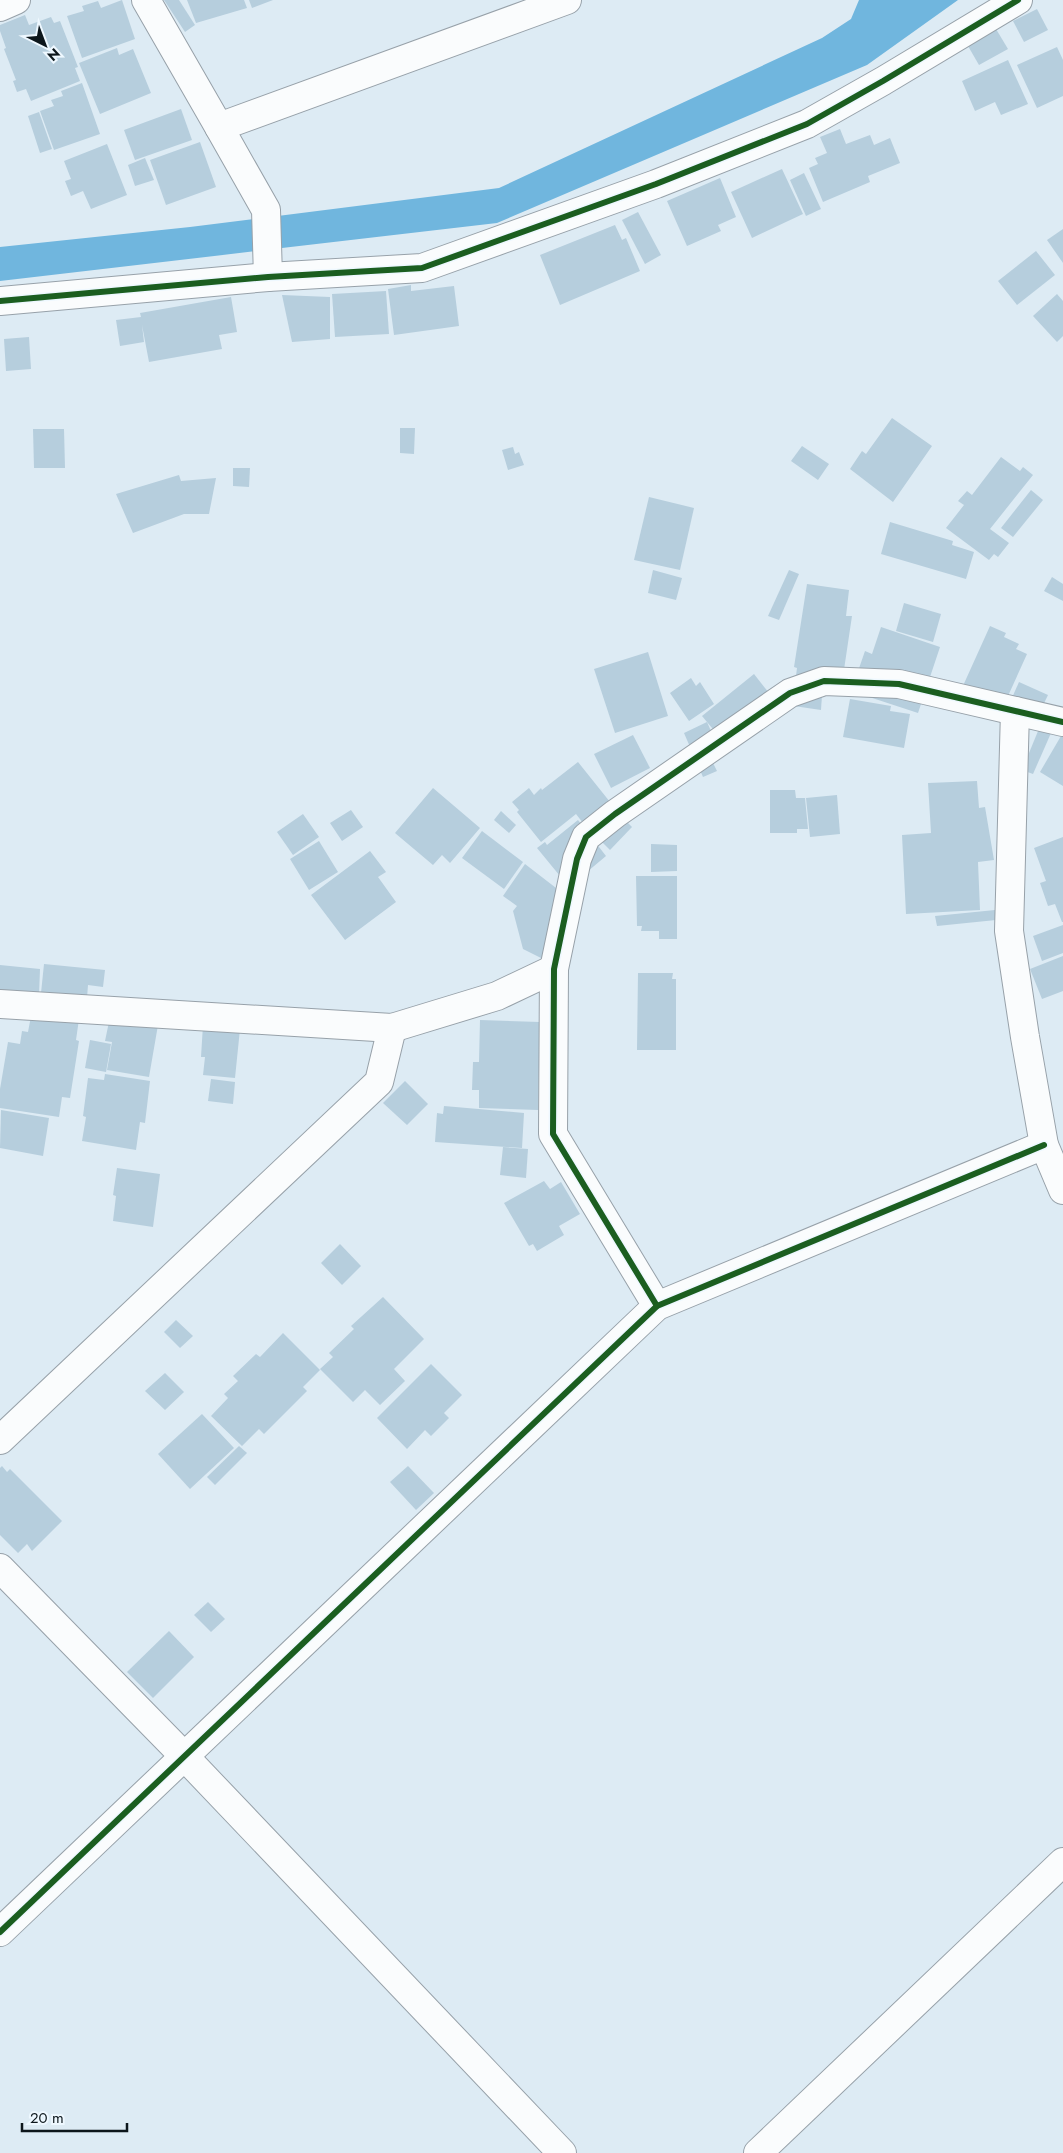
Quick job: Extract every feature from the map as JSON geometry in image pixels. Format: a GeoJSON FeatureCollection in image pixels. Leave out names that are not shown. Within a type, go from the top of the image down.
{"type":"FeatureCollection","features":[{"type":"Feature","properties":{"kind":"street"},"geometry":{"type":"LineString","coordinates":[[0,7],[16,0]]}},
{"type":"Feature","properties":{"kind":"street"},"geometry":{"type":"LineString","coordinates":[[146,0],[266,210],[267,265]]}},
{"type":"Feature","properties":{"kind":"street"},"geometry":{"type":"LineString","coordinates":[[219,127],[567,0]]}},
{"type":"Feature","properties":{"kind":"street"},"geometry":{"type":"LineString","coordinates":[[0,302],[267,265],[422,268],[656,184],[807,124],[884,81],[1018,0]]}},
{"type":"Feature","properties":{"kind":"street"},"geometry":{"type":"LineString","coordinates":[[657,1306],[553,1134],[554,969],[578,859],[586,837],[623,809],[790,693],[824,681],[898,684],[1063,722]]}},
{"type":"Feature","properties":{"kind":"street"},"geometry":{"type":"LineString","coordinates":[[1015,711],[1009,931],[1044,1145],[1063,1190]]}},
{"type":"Feature","properties":{"kind":"street"},"geometry":{"type":"LineString","coordinates":[[0,1004],[392,1028],[497,996],[554,969]]}},
{"type":"Feature","properties":{"kind":"street"},"geometry":{"type":"LineString","coordinates":[[0,1440],[380,1082],[392,1028]]}},
{"type":"Feature","properties":{"kind":"street"},"geometry":{"type":"LineString","coordinates":[[0,1932],[657,1306],[1044,1145]]}},
{"type":"Feature","properties":{"kind":"street"},"geometry":{"type":"LineString","coordinates":[[0,1568],[184,1756],[562,2153]]}},
{"type":"Feature","properties":{"kind":"street"},"geometry":{"type":"LineString","coordinates":[[758,2153],[1063,1862]]}},
{"type":"Feature","properties":{"kind":"water"},"geometry":{"type":"Polygon","coordinates":[[[859,0],[958,0],[867,65],[497,223],[0,281],[0,247],[190,227],[499,188],[822,38],[851,19],[859,0]]]}},
{"type":"Feature","properties":{"kind":"building"},"geometry":{"type":"Polygon","coordinates":[[[122,0],[135,39],[82,58],[67,16],[84,11],[82,6],[98,1],[101,8],[122,0]]]}},
{"type":"Feature","properties":{"kind":"building"},"geometry":{"type":"Polygon","coordinates":[[[164,0],[179,0],[195,25],[185,32],[164,0]]]}},
{"type":"Feature","properties":{"kind":"building"},"geometry":{"type":"Polygon","coordinates":[[[187,0],[244,0],[247,8],[196,23],[187,0]]]}},
{"type":"Feature","properties":{"kind":"building"},"geometry":{"type":"Polygon","coordinates":[[[249,0],[273,0],[252,8],[249,0]]]}},
{"type":"Feature","properties":{"kind":"building"},"geometry":{"type":"Polygon","coordinates":[[[1037,9],[1048,30],[1024,42],[1013,21],[1037,9]]]}},
{"type":"Feature","properties":{"kind":"building"},"geometry":{"type":"Polygon","coordinates":[[[25,15],[29,25],[51,17],[54,23],[60,21],[78,67],[75,68],[80,81],[31,101],[26,89],[17,92],[13,81],[16,80],[4,49],[6,48],[0,31],[0,25],[25,15]]]}},
{"type":"Feature","properties":{"kind":"building"},"geometry":{"type":"Polygon","coordinates":[[[996,29],[1008,49],[979,65],[968,46],[996,29]]]}},
{"type":"Feature","properties":{"kind":"building"},"geometry":{"type":"Polygon","coordinates":[[[1057,47],[1063,60],[1063,96],[1037,108],[1017,65],[1057,47]]]}},
{"type":"Feature","properties":{"kind":"building"},"geometry":{"type":"Polygon","coordinates":[[[117,48],[119,55],[133,49],[151,93],[100,114],[79,63],[117,48]]]}},
{"type":"Feature","properties":{"kind":"building"},"geometry":{"type":"Polygon","coordinates":[[[1008,60],[1028,104],[1001,115],[995,102],[975,111],[962,81],[1008,60]]]}},
{"type":"Feature","properties":{"kind":"building"},"geometry":{"type":"Polygon","coordinates":[[[82,83],[100,134],[54,150],[40,111],[54,106],[51,100],[63,96],[61,91],[82,83]]]}},
{"type":"Feature","properties":{"kind":"building"},"geometry":{"type":"Polygon","coordinates":[[[181,109],[192,140],[135,160],[124,130],[181,109]]]}},
{"type":"Feature","properties":{"kind":"building"},"geometry":{"type":"Polygon","coordinates":[[[39,112],[52,149],[40,153],[28,116],[39,112]]]}},
{"type":"Feature","properties":{"kind":"building"},"geometry":{"type":"Polygon","coordinates":[[[840,129],[846,144],[870,135],[874,145],[890,138],[900,163],[868,176],[870,182],[823,202],[809,168],[818,164],[815,158],[827,153],[820,137],[840,129]]]}},
{"type":"Feature","properties":{"kind":"building"},"geometry":{"type":"Polygon","coordinates":[[[200,142],[216,187],[166,205],[150,160],[200,142]]]}},
{"type":"Feature","properties":{"kind":"building"},"geometry":{"type":"Polygon","coordinates":[[[107,144],[127,195],[91,209],[83,191],[71,196],[65,181],[71,179],[64,161],[107,144]]]}},
{"type":"Feature","properties":{"kind":"building"},"geometry":{"type":"Polygon","coordinates":[[[145,158],[154,180],[135,186],[128,165],[145,158]]]}},
{"type":"Feature","properties":{"kind":"building"},"geometry":{"type":"Polygon","coordinates":[[[782,169],[803,214],[752,238],[731,192],[782,169]]]}},
{"type":"Feature","properties":{"kind":"building"},"geometry":{"type":"Polygon","coordinates":[[[804,173],[821,209],[806,216],[790,180],[804,173]]]}},
{"type":"Feature","properties":{"kind":"building"},"geometry":{"type":"Polygon","coordinates":[[[720,178],[736,217],[718,225],[721,231],[687,246],[667,201],[720,178]]]}},
{"type":"Feature","properties":{"kind":"building"},"geometry":{"type":"Polygon","coordinates":[[[638,212],[661,255],[645,264],[622,220],[638,212]]]}},
{"type":"Feature","properties":{"kind":"building"},"geometry":{"type":"Polygon","coordinates":[[[615,225],[622,240],[626,238],[640,271],[560,305],[540,255],[615,225]]]}},
{"type":"Feature","properties":{"kind":"building"},"geometry":{"type":"Polygon","coordinates":[[[1063,229],[1063,263],[1047,240],[1063,229]]]}},
{"type":"Feature","properties":{"kind":"building"},"geometry":{"type":"Polygon","coordinates":[[[1036,251],[1055,275],[1017,305],[998,281],[1036,251]]]}},
{"type":"Feature","properties":{"kind":"building"},"geometry":{"type":"Polygon","coordinates":[[[411,285],[411,291],[454,286],[459,326],[394,335],[388,289],[411,285]]]}},
{"type":"Feature","properties":{"kind":"building"},"geometry":{"type":"Polygon","coordinates":[[[386,291],[389,334],[335,337],[332,294],[386,291]]]}},
{"type":"Feature","properties":{"kind":"building"},"geometry":{"type":"Polygon","coordinates":[[[1057,294],[1063,301],[1063,336],[1057,342],[1033,316],[1057,294]]]}},
{"type":"Feature","properties":{"kind":"building"},"geometry":{"type":"Polygon","coordinates":[[[282,295],[330,297],[330,339],[292,342],[282,295]]]}},
{"type":"Feature","properties":{"kind":"building"},"geometry":{"type":"Polygon","coordinates":[[[231,297],[237,332],[219,335],[222,349],[149,362],[142,325],[144,342],[120,346],[116,320],[141,317],[140,313],[231,297]]]}},
{"type":"Feature","properties":{"kind":"building"},"geometry":{"type":"Polygon","coordinates":[[[29,337],[31,369],[6,371],[4,339],[29,337]]]}},
{"type":"Feature","properties":{"kind":"building"},"geometry":{"type":"Polygon","coordinates":[[[892,418],[932,446],[893,502],[850,469],[862,451],[866,454],[892,418]]]}},
{"type":"Feature","properties":{"kind":"building"},"geometry":{"type":"Polygon","coordinates":[[[400,428],[415,428],[414,454],[400,453],[400,428]]]}},
{"type":"Feature","properties":{"kind":"building"},"geometry":{"type":"Polygon","coordinates":[[[33,429],[64,429],[65,468],[34,468],[33,429]]]}},
{"type":"Feature","properties":{"kind":"building"},"geometry":{"type":"Polygon","coordinates":[[[802,446],[829,464],[818,480],[791,461],[802,446]]]}},
{"type":"Feature","properties":{"kind":"building"},"geometry":{"type":"Polygon","coordinates":[[[513,447],[515,454],[519,452],[524,465],[508,470],[502,450],[513,447]]]}},
{"type":"Feature","properties":{"kind":"building"},"geometry":{"type":"Polygon","coordinates":[[[1001,457],[1020,471],[1023,467],[1033,475],[990,529],[1009,543],[998,557],[994,554],[989,560],[946,528],[964,505],[958,501],[967,491],[972,495],[1001,457]]]}},
{"type":"Feature","properties":{"kind":"building"},"geometry":{"type":"Polygon","coordinates":[[[233,468],[250,468],[249,487],[233,486],[233,468]]]}},
{"type":"Feature","properties":{"kind":"building"},"geometry":{"type":"Polygon","coordinates":[[[179,475],[181,481],[216,478],[209,514],[184,514],[133,533],[116,494],[179,475]]]}},
{"type":"Feature","properties":{"kind":"building"},"geometry":{"type":"Polygon","coordinates":[[[1031,490],[1043,500],[1013,537],[1001,528],[1031,490]]]}},
{"type":"Feature","properties":{"kind":"building"},"geometry":{"type":"Polygon","coordinates":[[[649,497],[694,508],[680,570],[634,560],[649,497]]]}},
{"type":"Feature","properties":{"kind":"building"},"geometry":{"type":"Polygon","coordinates":[[[890,522],[953,541],[952,545],[974,552],[966,579],[881,554],[890,522]]]}},
{"type":"Feature","properties":{"kind":"building"},"geometry":{"type":"Polygon","coordinates":[[[653,570],[682,578],[676,600],[648,593],[653,570]]]}},
{"type":"Feature","properties":{"kind":"building"},"geometry":{"type":"Polygon","coordinates":[[[789,570],[799,574],[779,620],[768,616],[789,570]]]}},
{"type":"Feature","properties":{"kind":"building"},"geometry":{"type":"Polygon","coordinates":[[[1052,577],[1063,584],[1063,601],[1044,591],[1052,577]]]}},
{"type":"Feature","properties":{"kind":"building"},"geometry":{"type":"Polygon","coordinates":[[[807,584],[849,590],[846,616],[852,616],[842,683],[796,676],[797,668],[794,667],[807,584]]]}},
{"type":"Feature","properties":{"kind":"building"},"geometry":{"type":"Polygon","coordinates":[[[904,603],[941,614],[933,642],[896,631],[904,603]]]}},
{"type":"Feature","properties":{"kind":"building"},"geometry":{"type":"Polygon","coordinates":[[[990,626],[1006,633],[1004,637],[1019,644],[1016,649],[1027,654],[1003,707],[962,688],[990,626]]]}},
{"type":"Feature","properties":{"kind":"building"},"geometry":{"type":"Polygon","coordinates":[[[881,627],[940,647],[918,713],[860,694],[856,677],[865,651],[872,654],[881,627]]]}},
{"type":"Feature","properties":{"kind":"building"},"geometry":{"type":"Polygon","coordinates":[[[648,652],[668,716],[615,733],[594,669],[648,652]]]}},
{"type":"Feature","properties":{"kind":"building"},"geometry":{"type":"Polygon","coordinates":[[[754,674],[769,693],[717,734],[702,716],[754,674]]]}},
{"type":"Feature","properties":{"kind":"building"},"geometry":{"type":"Polygon","coordinates":[[[691,678],[696,686],[700,682],[714,704],[689,721],[670,693],[691,678]]]}},
{"type":"Feature","properties":{"kind":"building"},"geometry":{"type":"Polygon","coordinates":[[[788,679],[823,680],[821,710],[787,705],[788,679]]]}},
{"type":"Feature","properties":{"kind":"building"},"geometry":{"type":"Polygon","coordinates":[[[1019,682],[1048,695],[1035,722],[1007,709],[1019,682]]]}},
{"type":"Feature","properties":{"kind":"building"},"geometry":{"type":"Polygon","coordinates":[[[850,699],[891,706],[890,711],[910,714],[904,748],[843,737],[850,699]]]}},
{"type":"Feature","properties":{"kind":"building"},"geometry":{"type":"Polygon","coordinates":[[[1043,719],[1055,724],[1033,774],[1022,770],[1043,719]]]}},
{"type":"Feature","properties":{"kind":"building"},"geometry":{"type":"Polygon","coordinates":[[[707,722],[722,756],[712,761],[717,771],[703,777],[684,733],[707,722]]]}},
{"type":"Feature","properties":{"kind":"building"},"geometry":{"type":"Polygon","coordinates":[[[633,735],[650,768],[611,788],[594,754],[633,735]]]}},
{"type":"Feature","properties":{"kind":"building"},"geometry":{"type":"Polygon","coordinates":[[[1061,736],[1063,737],[1063,786],[1040,772],[1061,736]]]}},
{"type":"Feature","properties":{"kind":"building"},"geometry":{"type":"Polygon","coordinates":[[[578,762],[610,802],[583,823],[576,814],[541,842],[517,812],[519,810],[512,802],[529,788],[534,795],[578,762]]]}},
{"type":"Feature","properties":{"kind":"building"},"geometry":{"type":"Polygon","coordinates":[[[977,781],[979,808],[985,807],[994,860],[978,862],[980,910],[906,914],[902,835],[931,833],[928,783],[977,781]]]}},
{"type":"Feature","properties":{"kind":"building"},"geometry":{"type":"Polygon","coordinates":[[[433,788],[480,828],[450,863],[442,855],[433,865],[395,833],[433,788]]]}},
{"type":"Feature","properties":{"kind":"building"},"geometry":{"type":"Polygon","coordinates":[[[770,790],[795,790],[796,798],[805,798],[808,829],[797,829],[797,833],[770,833],[770,790]]]}},
{"type":"Feature","properties":{"kind":"building"},"geometry":{"type":"Polygon","coordinates":[[[837,795],[840,834],[810,837],[806,798],[837,795]]]}},
{"type":"Feature","properties":{"kind":"building"},"geometry":{"type":"Polygon","coordinates":[[[612,807],[632,827],[610,850],[590,830],[612,807]]]}},
{"type":"Feature","properties":{"kind":"building"},"geometry":{"type":"Polygon","coordinates":[[[351,810],[363,827],[342,841],[330,823],[351,810]]]}},
{"type":"Feature","properties":{"kind":"building"},"geometry":{"type":"Polygon","coordinates":[[[501,811],[516,825],[509,833],[494,820],[501,811]]]}},
{"type":"Feature","properties":{"kind":"building"},"geometry":{"type":"Polygon","coordinates":[[[303,814],[319,837],[293,855],[277,832],[303,814]]]}},
{"type":"Feature","properties":{"kind":"building"},"geometry":{"type":"Polygon","coordinates":[[[578,820],[606,856],[569,887],[537,848],[545,842],[547,845],[578,820]]]}},
{"type":"Feature","properties":{"kind":"building"},"geometry":{"type":"Polygon","coordinates":[[[482,831],[523,862],[504,889],[462,858],[482,831]]]}},
{"type":"Feature","properties":{"kind":"building"},"geometry":{"type":"Polygon","coordinates":[[[1063,837],[1062,922],[1055,904],[1048,906],[1040,883],[1046,881],[1034,848],[1063,837]]]}},
{"type":"Feature","properties":{"kind":"building"},"geometry":{"type":"Polygon","coordinates":[[[319,841],[338,872],[309,890],[290,859],[319,841]]]}},
{"type":"Feature","properties":{"kind":"building"},"geometry":{"type":"Polygon","coordinates":[[[651,844],[677,845],[677,871],[651,872],[651,844]]]}},
{"type":"Feature","properties":{"kind":"building"},"geometry":{"type":"Polygon","coordinates":[[[370,851],[386,872],[378,877],[396,902],[345,940],[311,895],[370,851]]]}},
{"type":"Feature","properties":{"kind":"building"},"geometry":{"type":"Polygon","coordinates":[[[525,864],[569,898],[570,904],[541,958],[523,949],[513,911],[517,906],[503,896],[525,864]]]}},
{"type":"Feature","properties":{"kind":"building"},"geometry":{"type":"Polygon","coordinates":[[[636,876],[677,876],[677,939],[659,939],[659,931],[641,931],[642,926],[637,926],[636,876]]]}},
{"type":"Feature","properties":{"kind":"building"},"geometry":{"type":"Polygon","coordinates":[[[995,910],[996,920],[937,926],[935,916],[995,910]]]}},
{"type":"Feature","properties":{"kind":"building"},"geometry":{"type":"Polygon","coordinates":[[[1063,925],[1063,953],[1042,961],[1033,936],[1063,925]]]}},
{"type":"Feature","properties":{"kind":"building"},"geometry":{"type":"Polygon","coordinates":[[[1063,956],[1063,991],[1042,999],[1030,969],[1063,956]]]}},
{"type":"Feature","properties":{"kind":"building"},"geometry":{"type":"Polygon","coordinates":[[[44,964],[105,970],[103,987],[88,985],[87,998],[41,993],[44,964]]]}},
{"type":"Feature","properties":{"kind":"building"},"geometry":{"type":"Polygon","coordinates":[[[0,965],[40,969],[39,995],[0,993],[0,965]]]}},
{"type":"Feature","properties":{"kind":"building"},"geometry":{"type":"Polygon","coordinates":[[[638,973],[673,973],[672,979],[676,979],[676,1050],[637,1050],[638,973]]]}},
{"type":"Feature","properties":{"kind":"building"},"geometry":{"type":"Polygon","coordinates":[[[32,1011],[79,1019],[76,1040],[79,1041],[70,1098],[62,1097],[59,1117],[0,1108],[0,1089],[8,1042],[20,1044],[22,1031],[28,1032],[32,1011]]]}},
{"type":"Feature","properties":{"kind":"building"},"geometry":{"type":"Polygon","coordinates":[[[110,1017],[158,1025],[149,1077],[107,1070],[112,1042],[105,1041],[110,1017]]]}},
{"type":"Feature","properties":{"kind":"building"},"geometry":{"type":"Polygon","coordinates":[[[480,1020],[540,1022],[538,1110],[479,1108],[479,1090],[472,1090],[473,1062],[479,1062],[480,1020]]]}},
{"type":"Feature","properties":{"kind":"building"},"geometry":{"type":"Polygon","coordinates":[[[203,1025],[240,1029],[235,1078],[203,1075],[205,1057],[201,1057],[203,1025]]]}},
{"type":"Feature","properties":{"kind":"building"},"geometry":{"type":"Polygon","coordinates":[[[90,1040],[111,1044],[106,1072],[85,1068],[90,1040]]]}},
{"type":"Feature","properties":{"kind":"building"},"geometry":{"type":"Polygon","coordinates":[[[105,1074],[150,1081],[145,1123],[140,1122],[136,1150],[82,1141],[86,1117],[83,1116],[88,1078],[104,1080],[105,1074]]]}},
{"type":"Feature","properties":{"kind":"building"},"geometry":{"type":"Polygon","coordinates":[[[211,1079],[235,1082],[233,1104],[208,1101],[211,1079]]]}},
{"type":"Feature","properties":{"kind":"building"},"geometry":{"type":"Polygon","coordinates":[[[405,1081],[428,1104],[407,1125],[383,1103],[405,1081]]]}},
{"type":"Feature","properties":{"kind":"building"},"geometry":{"type":"Polygon","coordinates":[[[444,1106],[524,1113],[522,1148],[435,1142],[437,1113],[443,1114],[444,1106]]]}},
{"type":"Feature","properties":{"kind":"building"},"geometry":{"type":"Polygon","coordinates":[[[1,1110],[49,1118],[43,1156],[0,1148],[1,1110]]]}},
{"type":"Feature","properties":{"kind":"building"},"geometry":{"type":"Polygon","coordinates":[[[503,1147],[528,1149],[526,1178],[500,1175],[503,1147]]]}},
{"type":"Feature","properties":{"kind":"building"},"geometry":{"type":"Polygon","coordinates":[[[117,1168],[160,1174],[153,1227],[113,1221],[116,1196],[113,1195],[117,1168]]]}},
{"type":"Feature","properties":{"kind":"building"},"geometry":{"type":"Polygon","coordinates":[[[544,1181],[550,1189],[561,1182],[580,1214],[559,1226],[564,1235],[537,1251],[533,1244],[529,1246],[504,1203],[544,1181]]]}},
{"type":"Feature","properties":{"kind":"building"},"geometry":{"type":"Polygon","coordinates":[[[340,1244],[361,1266],[342,1285],[321,1263],[340,1244]]]}},
{"type":"Feature","properties":{"kind":"building"},"geometry":{"type":"Polygon","coordinates":[[[383,1297],[424,1339],[394,1369],[405,1381],[380,1405],[365,1390],[353,1402],[320,1369],[333,1357],[329,1353],[354,1329],[351,1326],[383,1297]]]}},
{"type":"Feature","properties":{"kind":"building"},"geometry":{"type":"Polygon","coordinates":[[[176,1320],[193,1336],[180,1348],[164,1332],[176,1320]]]}},
{"type":"Feature","properties":{"kind":"building"},"geometry":{"type":"Polygon","coordinates":[[[283,1333],[320,1370],[303,1387],[307,1391],[264,1434],[259,1429],[242,1446],[211,1416],[228,1398],[224,1394],[238,1381],[233,1376],[256,1354],[260,1357],[283,1333]]]}},
{"type":"Feature","properties":{"kind":"building"},"geometry":{"type":"Polygon","coordinates":[[[431,1364],[462,1395],[444,1413],[449,1418],[431,1436],[425,1430],[407,1449],[377,1418],[431,1364]]]}},
{"type":"Feature","properties":{"kind":"building"},"geometry":{"type":"Polygon","coordinates":[[[165,1373],[184,1392],[165,1410],[145,1391],[165,1373]]]}},
{"type":"Feature","properties":{"kind":"building"},"geometry":{"type":"Polygon","coordinates":[[[202,1414],[234,1448],[190,1489],[158,1454],[202,1414]]]}},
{"type":"Feature","properties":{"kind":"building"},"geometry":{"type":"Polygon","coordinates":[[[239,1446],[247,1453],[215,1485],[207,1477],[239,1446]]]}},
{"type":"Feature","properties":{"kind":"building"},"geometry":{"type":"Polygon","coordinates":[[[2,1466],[7,1472],[10,1469],[62,1521],[32,1551],[27,1544],[18,1553],[0,1535],[0,1468],[2,1466]]]}},
{"type":"Feature","properties":{"kind":"building"},"geometry":{"type":"Polygon","coordinates":[[[408,1466],[434,1493],[416,1510],[390,1482],[408,1466]]]}},
{"type":"Feature","properties":{"kind":"building"},"geometry":{"type":"Polygon","coordinates":[[[208,1602],[225,1619],[211,1632],[194,1615],[208,1602]]]}},
{"type":"Feature","properties":{"kind":"building"},"geometry":{"type":"Polygon","coordinates":[[[169,1631],[194,1657],[153,1698],[127,1672],[169,1631]]]}},
{"type":"Feature","properties":{"kind":"cycle path"},"geometry":{"type":"LineString","coordinates":[[0,301],[268,277],[422,268],[656,184],[807,124],[1018,0]]}},
{"type":"Feature","properties":{"kind":"cycle path"},"geometry":{"type":"LineString","coordinates":[[657,1306],[553,1134],[554,969],[577,859],[586,837],[615,814],[790,693],[824,681],[899,684],[1063,722]]}},
{"type":"Feature","properties":{"kind":"cycle path"},"geometry":{"type":"LineString","coordinates":[[0,1932],[657,1306],[1044,1145]]}}]}
